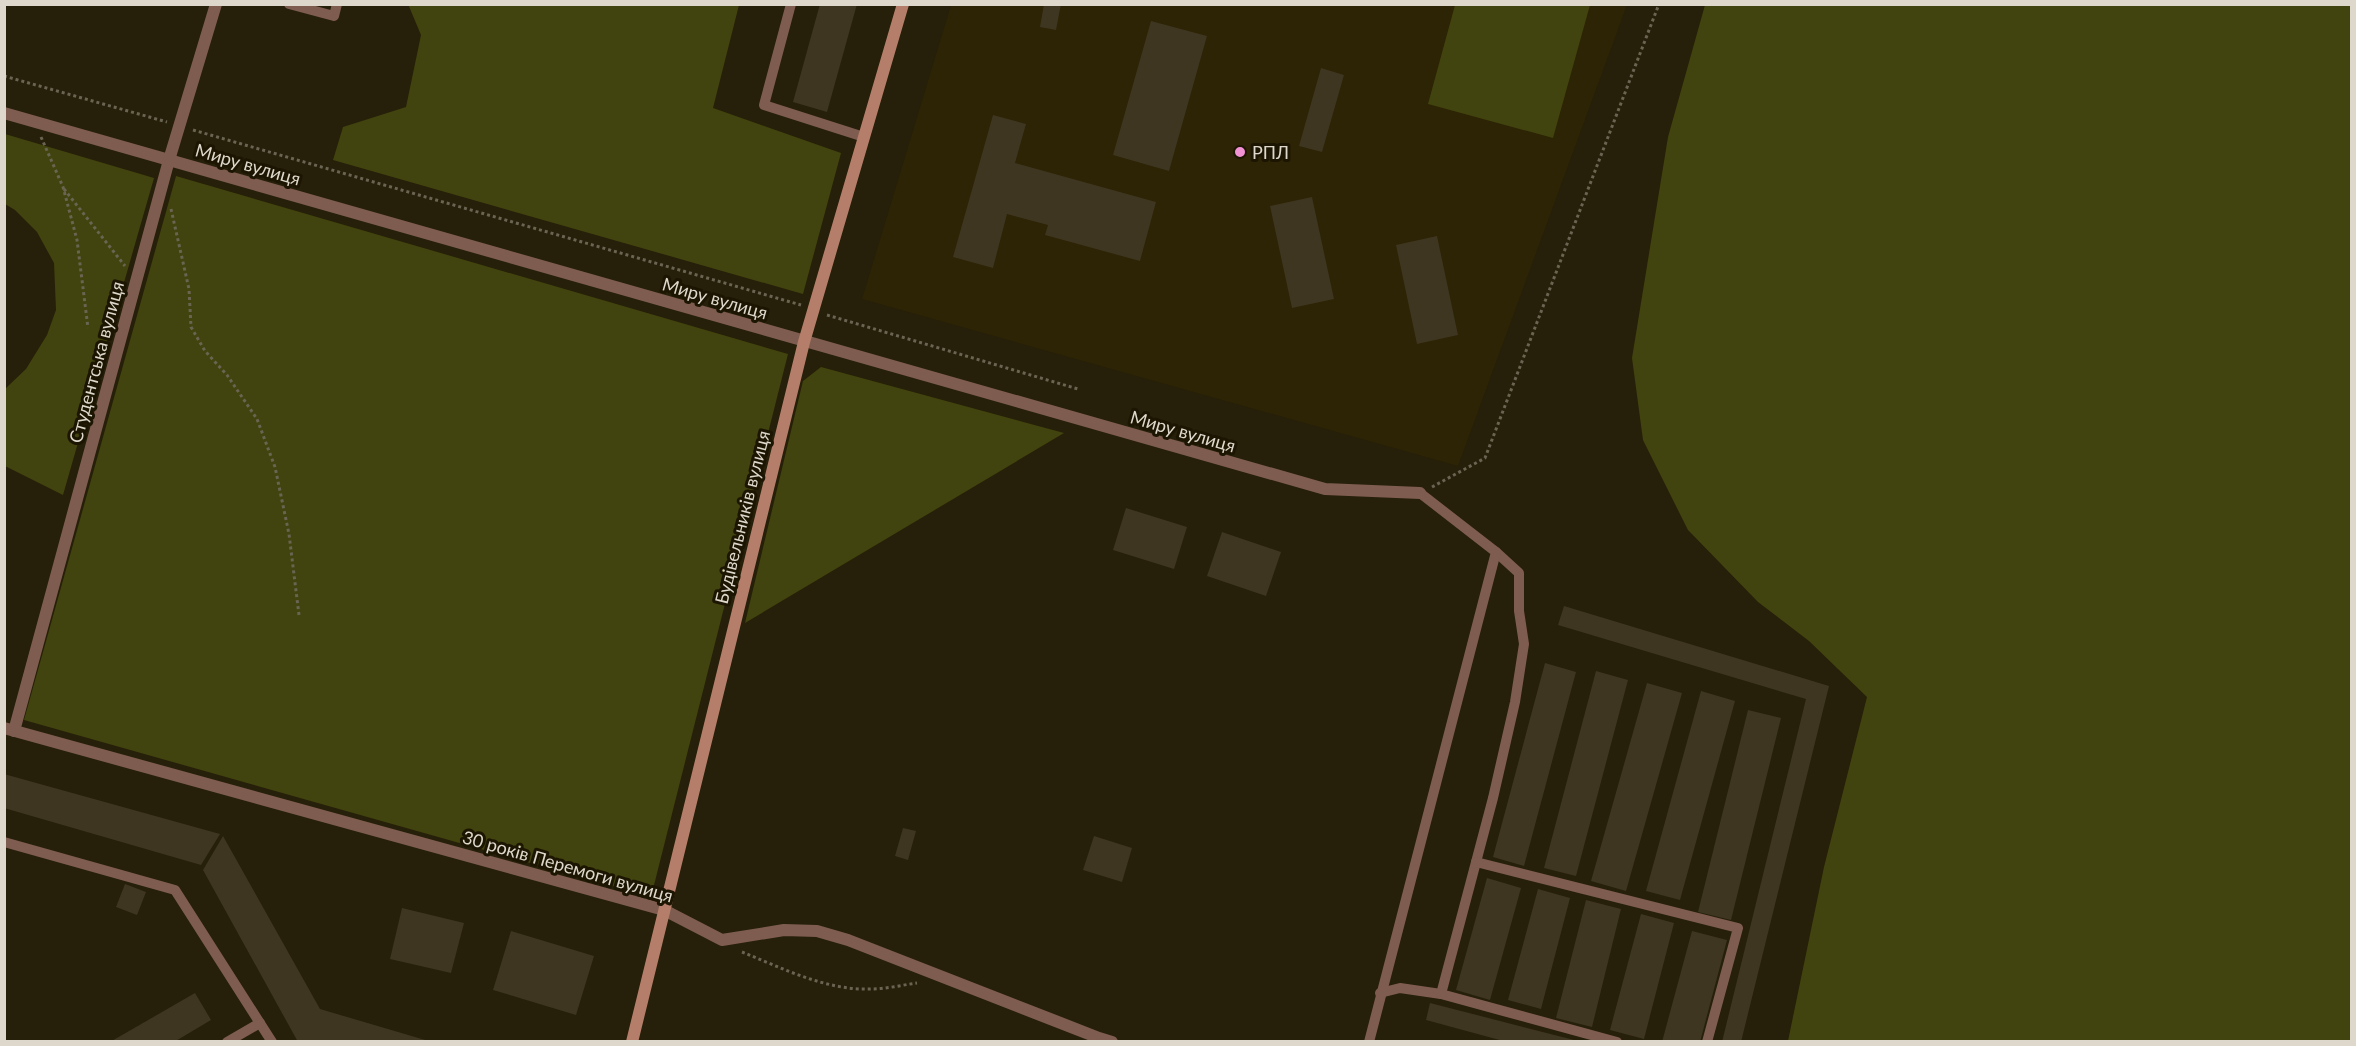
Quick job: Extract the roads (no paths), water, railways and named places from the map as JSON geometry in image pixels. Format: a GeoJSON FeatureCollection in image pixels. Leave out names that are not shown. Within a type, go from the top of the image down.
{"type":"FeatureCollection","features":[{"type":"Feature","properties":{"kind":"street","name":"Студентська вулиця"},"geometry":{"type":"LineString","coordinates":[[9,730],[169,160],[216,4]]}},
{"type":"Feature","properties":{"kind":"street","name":"Будівельників вулиця"},"geometry":{"type":"LineString","coordinates":[[632,1041],[804,342],[903,4]]}},
{"type":"Feature","properties":{"kind":"street","name":"Миру вулиця"},"geometry":{"type":"LineString","coordinates":[[4,113],[1325,489],[1420,493]]}},
{"type":"Feature","properties":{"kind":"street","name":"30 років Перемоги вулиця"},"geometry":{"type":"LineString","coordinates":[[9,730],[664,910],[722,940],[784,930],[817,931],[848,940],[1099,1038],[1112,1041]]}},
{"type":"Feature","properties":{"kind":"lane"},"geometry":{"type":"LineString","coordinates":[[289,4],[334,16],[337,4]]}},
{"type":"Feature","properties":{"kind":"lane"},"geometry":{"type":"LineString","coordinates":[[791,4],[764,105],[864,137]]}},
{"type":"Feature","properties":{"kind":"lane"},"geometry":{"type":"LineString","coordinates":[[1420,493],[1496,552],[1519,573],[1519,611],[1524,644],[1515,702],[1493,798],[1441,994]]}},
{"type":"Feature","properties":{"kind":"lane"},"geometry":{"type":"LineString","coordinates":[[1369,1041],[1496,552]]}},
{"type":"Feature","properties":{"kind":"lane"},"geometry":{"type":"LineString","coordinates":[[4,842],[176,890],[272,1041]]}},
{"type":"Feature","properties":{"kind":"lane"},"geometry":{"type":"LineString","coordinates":[[1476,862],[1738,928],[1707,1041]]}},
{"type":"Feature","properties":{"kind":"lane"},"geometry":{"type":"LineString","coordinates":[[1380,993],[1400,988],[1418,989],[1617,1041]]}},
{"type":"Feature","properties":{"kind":"lane"},"geometry":{"type":"LineString","coordinates":[[227,1041],[260,1023]]}},
{"type":"Feature","properties":{"kind":"place","name":"РПЛ"},"geometry":{"type":"Point","coordinates":[1240,152]}}]}
